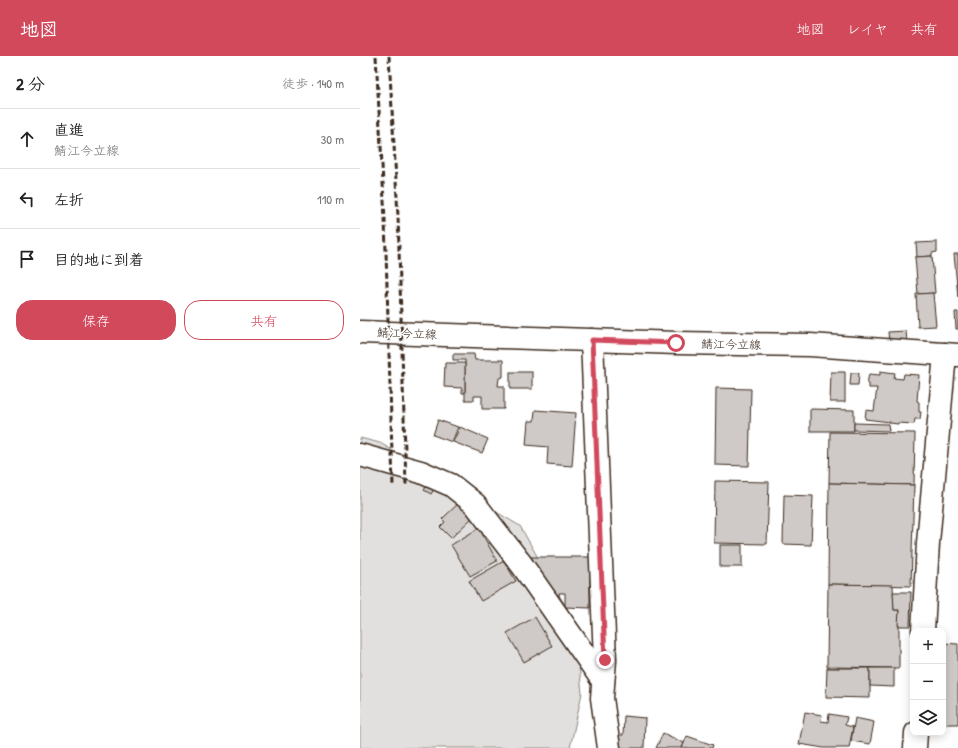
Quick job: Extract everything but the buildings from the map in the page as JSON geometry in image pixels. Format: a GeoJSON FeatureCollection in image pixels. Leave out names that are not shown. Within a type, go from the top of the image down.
{"type":"FeatureCollection","features":[{"type":"Feature","properties":{"kind":"street","name":"鯖江今立線"},"geometry":{"type":"LineString","coordinates":[[360,332],[592,340],[810,345],[952,355]]}},
{"type":"Feature","properties":{"kind":"street"},"geometry":{"type":"LineString","coordinates":[[592,340],[605,660],[602,698],[609,748]]}},
{"type":"Feature","properties":{"kind":"street"},"geometry":{"type":"LineString","coordinates":[[923,628],[928,543],[952,355]]}},
{"type":"Feature","properties":{"kind":"street"},"geometry":{"type":"LineString","coordinates":[[360,455],[421,472],[450,485],[475,504],[522,565],[603,681]]}},
{"type":"Feature","properties":{"kind":"street"},"geometry":{"type":"LineString","coordinates":[[915,748],[916,736]]}},
{"type":"Feature","properties":{"kind":"shaded area"},"geometry":{"type":"Polygon","coordinates":[[[360,438],[380,443],[520,526],[574,621],[582,693],[570,748],[360,748],[360,438]]]}},
{"type":"Feature","properties":{"kind":"railway"},"geometry":{"type":"LineString","coordinates":[[376,56],[385,219],[393,486]]}},
{"type":"Feature","properties":{"kind":"railway"},"geometry":{"type":"LineString","coordinates":[[389,56],[398,216],[406,485]]}},
{"type":"Feature","properties":{"kind":"route"},"geometry":{"type":"LineString","coordinates":[[605,660],[592,377],[592,340],[676,343]]}}]}
